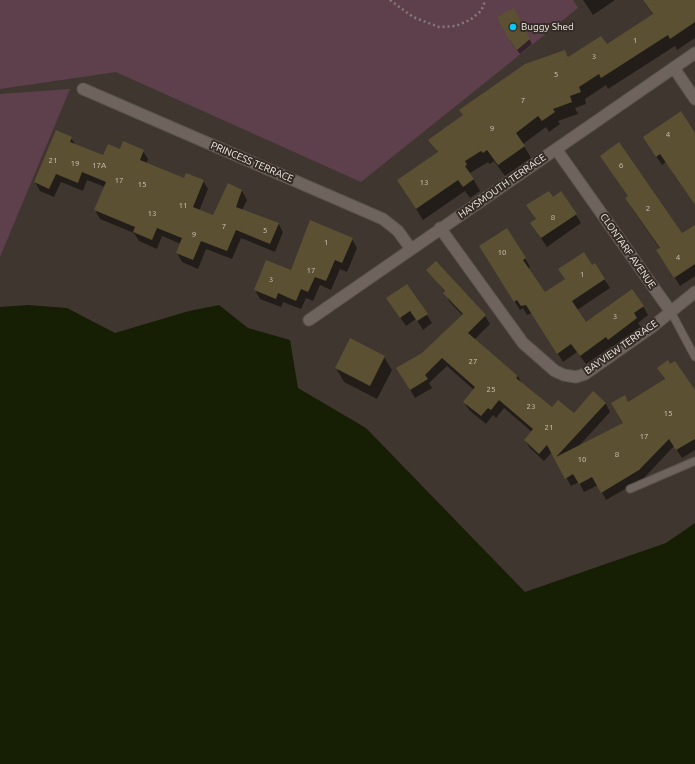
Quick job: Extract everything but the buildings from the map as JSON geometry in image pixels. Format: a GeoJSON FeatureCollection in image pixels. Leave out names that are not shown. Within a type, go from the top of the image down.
{"type":"FeatureCollection","features":[{"type":"Feature","properties":{"kind":"street","name":"HAYSMOUTH TERRACE"},"geometry":{"type":"LineString","coordinates":[[309,320],[695,53]]}},
{"type":"Feature","properties":{"kind":"street"},"geometry":{"type":"LineString","coordinates":[[674,68],[695,99]]}},
{"type":"Feature","properties":{"kind":"street","name":"PRINCESS TERRACE"},"geometry":{"type":"LineString","coordinates":[[83,89],[383,219],[398,231],[411,249]]}},
{"type":"Feature","properties":{"kind":"street","name":"CLONTARF AVENUE"},"geometry":{"type":"LineString","coordinates":[[556,149],[670,312]]}},
{"type":"Feature","properties":{"kind":"street","name":"BAYVIEW TERRACE"},"geometry":{"type":"LineString","coordinates":[[440,228],[523,343],[555,371],[564,375],[576,377],[585,374],[652,327],[695,292]]}},
{"type":"Feature","properties":{"kind":"lane","name":"CLONTARF AVENUE"},"geometry":{"type":"LineString","coordinates":[[670,312],[695,357]]}},
{"type":"Feature","properties":{"kind":"lane"},"geometry":{"type":"LineString","coordinates":[[630,489],[695,461]]}},
{"type":"Feature","properties":{"kind":"path"},"geometry":{"type":"LineString","coordinates":[[390,0],[413,17],[439,27],[456,26],[470,20],[481,11],[484,4],[483,0]]}},
{"type":"Feature","properties":{"kind":"shaded area"},"geometry":{"type":"Polygon","coordinates":[[[0,0],[573,0],[578,8],[361,182],[116,72],[0,89],[0,0]]]}},
{"type":"Feature","properties":{"kind":"shaded area"},"geometry":{"type":"Polygon","coordinates":[[[70,89],[0,257],[0,94],[70,89]]]}},
{"type":"Feature","properties":{"kind":"shaded area"},"geometry":{"type":"Polygon","coordinates":[[[28,305],[67,308],[115,333],[189,311],[219,305],[248,328],[290,340],[298,388],[366,428],[525,592],[666,543],[695,523],[695,764],[0,764],[0,307],[28,305]]]}},
{"type":"Feature","properties":{"kind":"place","name":"Buggy Shed"},"geometry":{"type":"Point","coordinates":[513,27]}}]}
